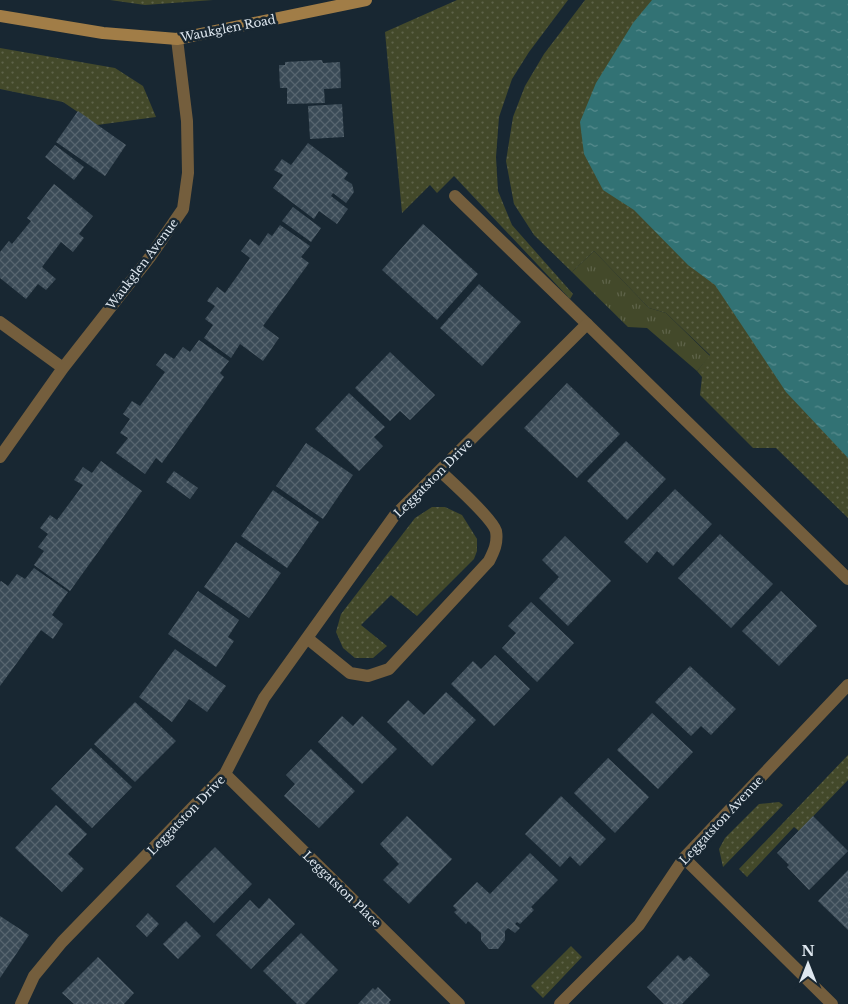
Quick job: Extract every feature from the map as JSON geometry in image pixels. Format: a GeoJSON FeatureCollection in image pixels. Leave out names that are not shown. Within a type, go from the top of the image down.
{"type":"FeatureCollection","features":[{"type":"Feature","properties":{"kind":"street","name":"Waukglen Road"},"geometry":{"type":"LineString","coordinates":[[0,16],[104,33],[177,39],[366,0]]}},
{"type":"Feature","properties":{"kind":"street","name":"Waukglen Avenue"},"geometry":{"type":"LineString","coordinates":[[0,457],[63,368],[150,256],[183,209],[188,173],[187,121],[177,39]]}},
{"type":"Feature","properties":{"kind":"street"},"geometry":{"type":"LineString","coordinates":[[456,196],[848,579]]}},
{"type":"Feature","properties":{"kind":"street"},"geometry":{"type":"LineString","coordinates":[[0,322],[63,368]]}},
{"type":"Feature","properties":{"kind":"street","name":"Leggatston Drive"},"geometry":{"type":"LineString","coordinates":[[21,1004],[34,976],[62,942],[226,774],[264,698],[395,515],[587,324]]}},
{"type":"Feature","properties":{"kind":"street"},"geometry":{"type":"LineString","coordinates":[[307,638],[350,672],[368,676],[389,669],[489,561],[496,545],[496,530],[488,519],[440,471]]}},
{"type":"Feature","properties":{"kind":"street","name":"Leggatston Avenue"},"geometry":{"type":"LineString","coordinates":[[560,1004],[639,925],[684,858],[848,685]]}},
{"type":"Feature","properties":{"kind":"street","name":"Leggatston Place"},"geometry":{"type":"LineString","coordinates":[[226,774],[459,1004]]}},
{"type":"Feature","properties":{"kind":"street"},"geometry":{"type":"LineString","coordinates":[[684,858],[832,1004]]}},
{"type":"Feature","properties":{"kind":"green space"},"geometry":{"type":"Polygon","coordinates":[[[110,0],[213,0],[145,5],[110,0]]]}},
{"type":"Feature","properties":{"kind":"green space"},"geometry":{"type":"Polygon","coordinates":[[[457,0],[568,0],[529,52],[512,79],[499,117],[496,157],[498,191],[512,225],[573,294],[570,299],[454,176],[437,193],[430,185],[402,213],[385,32],[457,0]]]}},
{"type":"Feature","properties":{"kind":"green space"},"geometry":{"type":"Polygon","coordinates":[[[585,0],[848,0],[848,518],[776,448],[753,448],[700,395],[702,377],[697,371],[710,355],[666,313],[649,308],[594,251],[572,272],[534,235],[514,204],[506,161],[513,117],[525,86],[544,54],[585,0]]]}},
{"type":"Feature","properties":{"kind":"green space"},"geometry":{"type":"Polygon","coordinates":[[[0,48],[115,68],[143,86],[156,117],[97,125],[63,102],[0,89],[0,48]]]}},
{"type":"Feature","properties":{"kind":"green space"},"geometry":{"type":"Polygon","coordinates":[[[594,251],[649,308],[666,313],[710,356],[697,371],[647,328],[628,327],[572,272],[594,251]]]}},
{"type":"Feature","properties":{"kind":"green space"},"geometry":{"type":"Polygon","coordinates":[[[432,507],[445,507],[462,515],[477,539],[477,551],[474,559],[417,616],[391,595],[361,625],[387,646],[373,658],[355,658],[343,648],[336,632],[341,614],[415,518],[432,507]]]}},
{"type":"Feature","properties":{"kind":"green space"},"geometry":{"type":"Polygon","coordinates":[[[848,755],[848,780],[799,831],[794,827],[747,877],[739,869],[848,755]]]}},
{"type":"Feature","properties":{"kind":"green space"},"geometry":{"type":"Polygon","coordinates":[[[779,802],[783,805],[723,867],[719,849],[725,838],[759,804],[779,802]]]}},
{"type":"Feature","properties":{"kind":"green space"},"geometry":{"type":"Polygon","coordinates":[[[571,946],[582,957],[543,998],[531,986],[571,946]]]}},
{"type":"Feature","properties":{"kind":"water"},"geometry":{"type":"Polygon","coordinates":[[[652,0],[848,0],[848,458],[786,392],[715,285],[688,265],[634,210],[603,190],[584,154],[580,122],[596,83],[633,23],[652,0]]]}},
{"type":"Feature","properties":{"kind":"building"},"geometry":{"type":"Polygon","coordinates":[[[322,60],[323,63],[340,62],[341,88],[324,89],[325,103],[287,104],[287,88],[280,88],[279,65],[285,65],[285,62],[322,60]]]}},
{"type":"Feature","properties":{"kind":"building"},"geometry":{"type":"Polygon","coordinates":[[[342,104],[344,137],[310,139],[308,106],[342,104]]]}},
{"type":"Feature","properties":{"kind":"building"},"geometry":{"type":"Polygon","coordinates":[[[78,111],[126,145],[105,176],[56,142],[78,111]]]}},
{"type":"Feature","properties":{"kind":"building"},"geometry":{"type":"Polygon","coordinates":[[[308,143],[348,173],[344,179],[352,184],[354,192],[346,203],[333,193],[331,196],[348,209],[337,224],[319,211],[314,219],[273,188],[283,175],[274,170],[282,159],[291,165],[308,143]]]}},
{"type":"Feature","properties":{"kind":"building"},"geometry":{"type":"Polygon","coordinates":[[[55,145],[84,167],[74,180],[45,157],[55,145]]]}},
{"type":"Feature","properties":{"kind":"building"},"geometry":{"type":"Polygon","coordinates":[[[54,184],[93,216],[79,234],[84,238],[73,252],[61,242],[42,267],[56,279],[46,290],[38,284],[26,299],[0,278],[0,252],[9,241],[12,244],[31,221],[27,218],[54,184]]]}},
{"type":"Feature","properties":{"kind":"building"},"geometry":{"type":"Polygon","coordinates":[[[293,207],[321,228],[311,242],[282,221],[293,207]]]}},
{"type":"Feature","properties":{"kind":"building"},"geometry":{"type":"Polygon","coordinates":[[[423,224],[478,274],[437,320],[382,270],[423,224]]]}},
{"type":"Feature","properties":{"kind":"building"},"geometry":{"type":"Polygon","coordinates":[[[280,225],[310,246],[301,257],[309,263],[263,326],[279,338],[263,361],[240,344],[231,358],[204,338],[213,325],[205,319],[215,306],[207,301],[217,287],[225,293],[250,258],[241,251],[250,239],[259,246],[268,233],[272,236],[280,225]]]}},
{"type":"Feature","properties":{"kind":"building"},"geometry":{"type":"Polygon","coordinates":[[[479,284],[521,322],[482,366],[440,328],[479,284]]]}},
{"type":"Feature","properties":{"kind":"building"},"geometry":{"type":"Polygon","coordinates":[[[199,340],[229,361],[220,373],[224,377],[162,463],[156,458],[145,474],[116,453],[128,438],[120,433],[130,419],[123,414],[132,401],[140,406],[165,372],[156,365],[165,353],[174,359],[183,347],[190,352],[199,340]]]}},
{"type":"Feature","properties":{"kind":"building"},"geometry":{"type":"Polygon","coordinates":[[[390,352],[435,395],[410,420],[400,411],[390,421],[355,388],[390,352]]]}},
{"type":"Feature","properties":{"kind":"building"},"geometry":{"type":"Polygon","coordinates":[[[567,383],[620,434],[577,478],[524,428],[567,383]]]}},
{"type":"Feature","properties":{"kind":"building"},"geometry":{"type":"Polygon","coordinates":[[[349,393],[385,427],[374,437],[383,446],[359,471],[315,429],[349,393]]]}},
{"type":"Feature","properties":{"kind":"building"},"geometry":{"type":"Polygon","coordinates":[[[626,441],[666,479],[627,520],[587,481],[626,441]]]}},
{"type":"Feature","properties":{"kind":"building"},"geometry":{"type":"Polygon","coordinates":[[[306,443],[353,475],[323,519],[276,486],[306,443]]]}},
{"type":"Feature","properties":{"kind":"building"},"geometry":{"type":"Polygon","coordinates":[[[101,461],[142,491],[70,591],[34,565],[44,551],[38,547],[48,534],[40,528],[50,515],[57,520],[83,485],[74,480],[83,467],[92,473],[101,461]]]}},
{"type":"Feature","properties":{"kind":"building"},"geometry":{"type":"Polygon","coordinates":[[[174,471],[198,488],[190,499],[166,482],[174,471]]]}},
{"type":"Feature","properties":{"kind":"building"},"geometry":{"type":"Polygon","coordinates":[[[675,489],[712,524],[673,566],[657,551],[647,563],[624,542],[675,489]]]}},
{"type":"Feature","properties":{"kind":"building"},"geometry":{"type":"Polygon","coordinates":[[[273,490],[319,522],[287,568],[241,536],[273,490]]]}},
{"type":"Feature","properties":{"kind":"building"},"geometry":{"type":"Polygon","coordinates":[[[720,534],[773,584],[731,628],[678,578],[720,534]]]}},
{"type":"Feature","properties":{"kind":"building"},"geometry":{"type":"Polygon","coordinates":[[[565,536],[611,581],[568,626],[539,598],[559,577],[542,560],[565,536]]]}},
{"type":"Feature","properties":{"kind":"building"},"geometry":{"type":"Polygon","coordinates":[[[236,542],[281,573],[249,618],[204,587],[236,542]]]}},
{"type":"Feature","properties":{"kind":"building"},"geometry":{"type":"Polygon","coordinates":[[[34,568],[68,592],[52,615],[63,624],[53,639],[41,630],[0,686],[0,582],[8,586],[17,574],[25,579],[34,568]]]}},
{"type":"Feature","properties":{"kind":"building"},"geometry":{"type":"Polygon","coordinates":[[[198,591],[239,620],[228,637],[234,641],[216,667],[168,634],[198,591]]]}},
{"type":"Feature","properties":{"kind":"building"},"geometry":{"type":"Polygon","coordinates":[[[781,591],[817,626],[779,666],[742,631],[781,591]]]}},
{"type":"Feature","properties":{"kind":"building"},"geometry":{"type":"Polygon","coordinates":[[[531,602],[574,643],[537,682],[502,648],[516,633],[508,626],[531,602]]]}},
{"type":"Feature","properties":{"kind":"building"},"geometry":{"type":"Polygon","coordinates":[[[175,649],[226,686],[207,712],[189,699],[172,722],[139,697],[175,649]]]}},
{"type":"Feature","properties":{"kind":"building"},"geometry":{"type":"Polygon","coordinates":[[[495,655],[530,689],[494,726],[451,684],[473,661],[481,669],[495,655]]]}},
{"type":"Feature","properties":{"kind":"building"},"geometry":{"type":"Polygon","coordinates":[[[690,666],[736,709],[711,735],[701,726],[691,736],[655,702],[690,666]]]}},
{"type":"Feature","properties":{"kind":"building"},"geometry":{"type":"Polygon","coordinates":[[[446,692],[476,720],[432,766],[387,722],[408,700],[424,715],[446,692]]]}},
{"type":"Feature","properties":{"kind":"building"},"geometry":{"type":"Polygon","coordinates":[[[135,702],[176,741],[135,782],[94,744],[135,702]]]}},
{"type":"Feature","properties":{"kind":"building"},"geometry":{"type":"Polygon","coordinates":[[[652,713],[693,752],[658,789],[617,750],[652,713]]]}},
{"type":"Feature","properties":{"kind":"building"},"geometry":{"type":"Polygon","coordinates":[[[342,716],[353,726],[362,716],[397,749],[362,784],[318,742],[342,716]]]}},
{"type":"Feature","properties":{"kind":"building"},"geometry":{"type":"Polygon","coordinates":[[[91,748],[132,787],[92,828],[51,789],[91,748]]]}},
{"type":"Feature","properties":{"kind":"building"},"geometry":{"type":"Polygon","coordinates":[[[311,749],[355,791],[319,828],[284,796],[295,784],[286,775],[311,749]]]}},
{"type":"Feature","properties":{"kind":"building"},"geometry":{"type":"Polygon","coordinates":[[[608,758],[649,797],[615,833],[574,793],[608,758]]]}},
{"type":"Feature","properties":{"kind":"building"},"geometry":{"type":"Polygon","coordinates":[[[561,796],[606,839],[580,866],[570,856],[560,867],[525,834],[561,796]]]}},
{"type":"Feature","properties":{"kind":"building"},"geometry":{"type":"Polygon","coordinates":[[[56,805],[87,834],[68,854],[84,869],[62,892],[15,848],[56,805]]]}},
{"type":"Feature","properties":{"kind":"building"},"geometry":{"type":"Polygon","coordinates":[[[407,816],[452,859],[409,904],[383,880],[399,864],[380,844],[407,816]]]}},
{"type":"Feature","properties":{"kind":"building"},"geometry":{"type":"Polygon","coordinates":[[[813,816],[848,851],[809,890],[787,867],[789,865],[777,853],[813,816]]]}},
{"type":"Feature","properties":{"kind":"building"},"geometry":{"type":"Polygon","coordinates":[[[215,847],[252,884],[214,923],[176,886],[215,847]]]}},
{"type":"Feature","properties":{"kind":"building"},"geometry":{"type":"Polygon","coordinates":[[[530,853],[558,880],[531,907],[534,910],[520,924],[517,922],[515,924],[520,928],[515,933],[508,928],[505,931],[505,940],[498,949],[489,949],[481,940],[481,933],[468,921],[466,924],[454,912],[457,910],[453,906],[477,882],[490,894],[530,853]]]}},
{"type":"Feature","properties":{"kind":"building"},"geometry":{"type":"Polygon","coordinates":[[[848,870],[848,930],[818,901],[848,870]]]}},
{"type":"Feature","properties":{"kind":"building"},"geometry":{"type":"Polygon","coordinates":[[[269,898],[295,924],[251,969],[216,935],[250,900],[259,909],[269,898]]]}},
{"type":"Feature","properties":{"kind":"building"},"geometry":{"type":"Polygon","coordinates":[[[148,913],[159,924],[147,937],[136,926],[148,913]]]}},
{"type":"Feature","properties":{"kind":"building"},"geometry":{"type":"Polygon","coordinates":[[[0,916],[29,935],[0,978],[0,916]]]}},
{"type":"Feature","properties":{"kind":"building"},"geometry":{"type":"Polygon","coordinates":[[[186,921],[201,936],[178,959],[163,944],[186,921]]]}},
{"type":"Feature","properties":{"kind":"building"},"geometry":{"type":"Polygon","coordinates":[[[301,933],[338,970],[305,1004],[297,1004],[263,971],[301,933]]]}},
{"type":"Feature","properties":{"kind":"building"},"geometry":{"type":"Polygon","coordinates":[[[678,955],[684,961],[690,956],[710,975],[682,1004],[664,1004],[647,987],[678,955]]]}},
{"type":"Feature","properties":{"kind":"building"},"geometry":{"type":"Polygon","coordinates":[[[98,957],[134,993],[124,1004],[74,1004],[62,993],[98,957]]]}},
{"type":"Feature","properties":{"kind":"building"},"geometry":{"type":"Polygon","coordinates":[[[378,987],[391,1000],[390,1004],[358,1004],[373,988],[375,990],[378,987]]]}}]}
